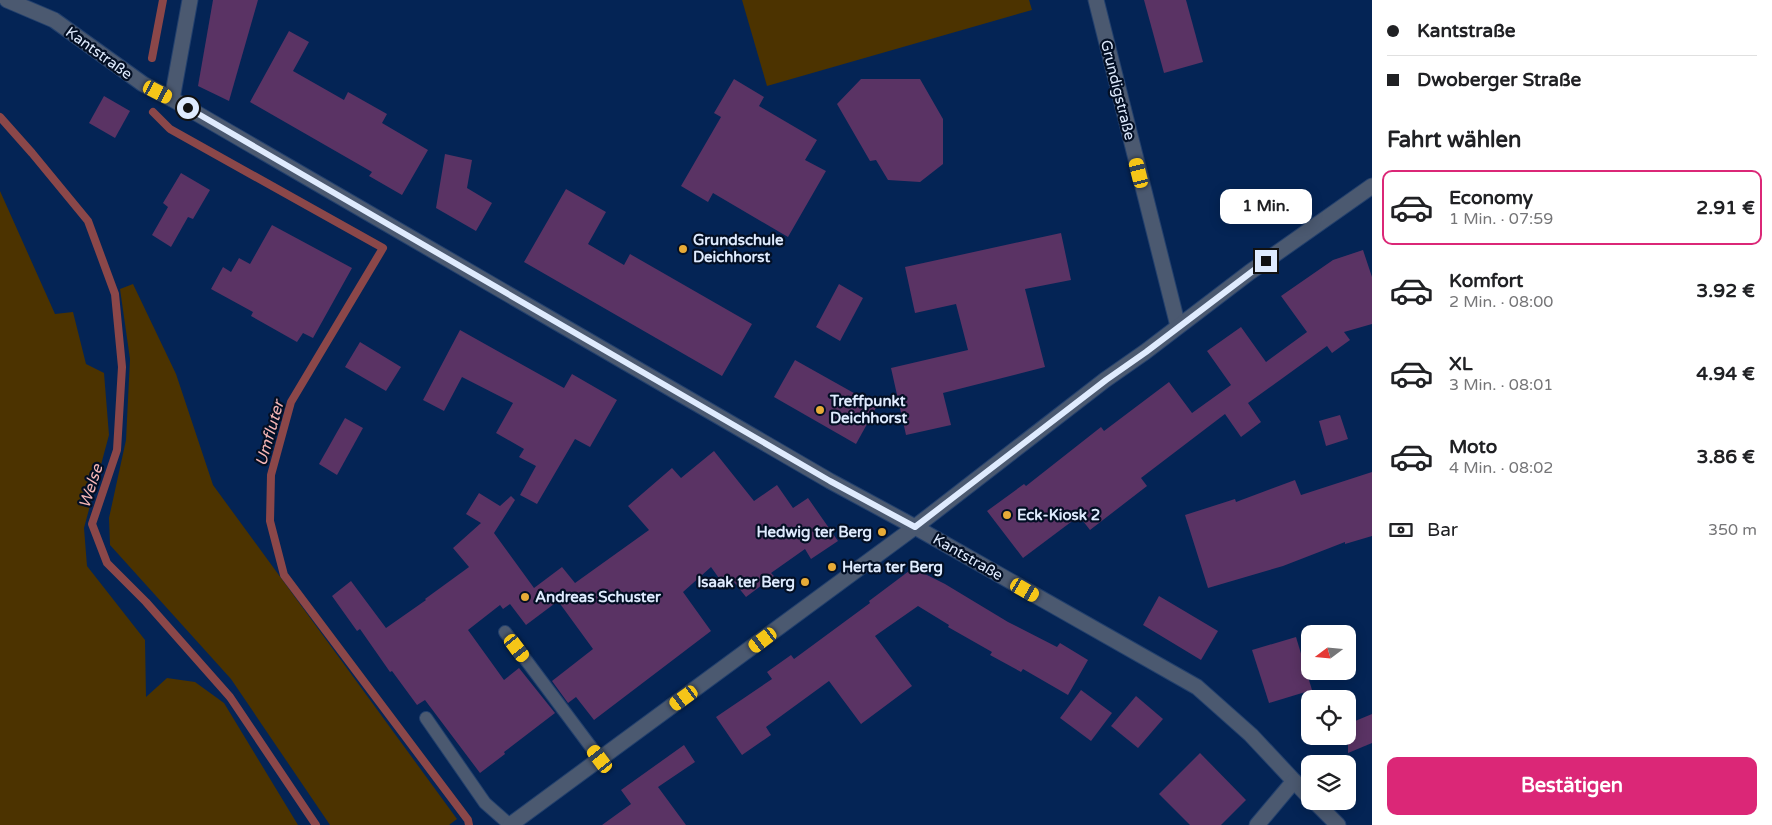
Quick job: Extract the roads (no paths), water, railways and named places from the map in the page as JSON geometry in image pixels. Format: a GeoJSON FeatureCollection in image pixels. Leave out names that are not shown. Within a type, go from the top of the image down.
{"type":"FeatureCollection","features":[{"type":"Feature","properties":{"kind":"street","name":"Kantstraße"},"geometry":{"type":"LineString","coordinates":[[7,0],[54,20],[143,84],[172,99],[830,481],[1197,687],[1251,735],[1301,789]]}},
{"type":"Feature","properties":{"kind":"street"},"geometry":{"type":"LineString","coordinates":[[172,99],[190,0]]}},
{"type":"Feature","properties":{"kind":"street","name":"Grundigstraße"},"geometry":{"type":"LineString","coordinates":[[1096,0],[1178,326]]}},
{"type":"Feature","properties":{"kind":"street"},"geometry":{"type":"LineString","coordinates":[[510,825],[915,527],[1250,272],[1372,186]]}},
{"type":"Feature","properties":{"kind":"street"},"geometry":{"type":"LineString","coordinates":[[1257,825],[1294,782]]}},
{"type":"Feature","properties":{"kind":"street"},"geometry":{"type":"LineString","coordinates":[[1323,810],[1338,825]]}},
{"type":"Feature","properties":{"kind":"lane"},"geometry":{"type":"LineString","coordinates":[[505,632],[600,759]]}},
{"type":"Feature","properties":{"kind":"lane"},"geometry":{"type":"LineString","coordinates":[[426,718],[485,804],[510,825]]}},
{"type":"Feature","properties":{"kind":"waterway","name":"Umfluter"},"geometry":{"type":"LineString","coordinates":[[152,58],[163,0]]}},
{"type":"Feature","properties":{"kind":"waterway","name":"Umfluter"},"geometry":{"type":"LineString","coordinates":[[153,112],[170,129],[383,248],[291,402],[271,475],[270,521],[284,575],[468,820],[469,825]]}},
{"type":"Feature","properties":{"kind":"waterway","name":"Welse"},"geometry":{"type":"LineString","coordinates":[[0,117],[88,221],[115,294],[122,367],[117,450],[92,524],[107,563],[146,602],[230,697],[316,825]]}},
{"type":"Feature","properties":{"kind":"place","name":"Grundschule Deichhorst"},"geometry":{"type":"Point","coordinates":[683,249]}},
{"type":"Feature","properties":{"kind":"place","name":"Treffpunkt Deichhorst"},"geometry":{"type":"Point","coordinates":[820,410]}},
{"type":"Feature","properties":{"kind":"place","name":"Eck-Kiosk 2"},"geometry":{"type":"Point","coordinates":[1007,515]}},
{"type":"Feature","properties":{"kind":"place","name":"Hedwig ter Berg"},"geometry":{"type":"Point","coordinates":[882,532]}},
{"type":"Feature","properties":{"kind":"place","name":"Herta ter Berg"},"geometry":{"type":"Point","coordinates":[832,567]}},
{"type":"Feature","properties":{"kind":"place","name":"Isaak ter Berg"},"geometry":{"type":"Point","coordinates":[805,582]}},
{"type":"Feature","properties":{"kind":"place","name":"Andreas Schuster"},"geometry":{"type":"Point","coordinates":[525,597]}}]}
